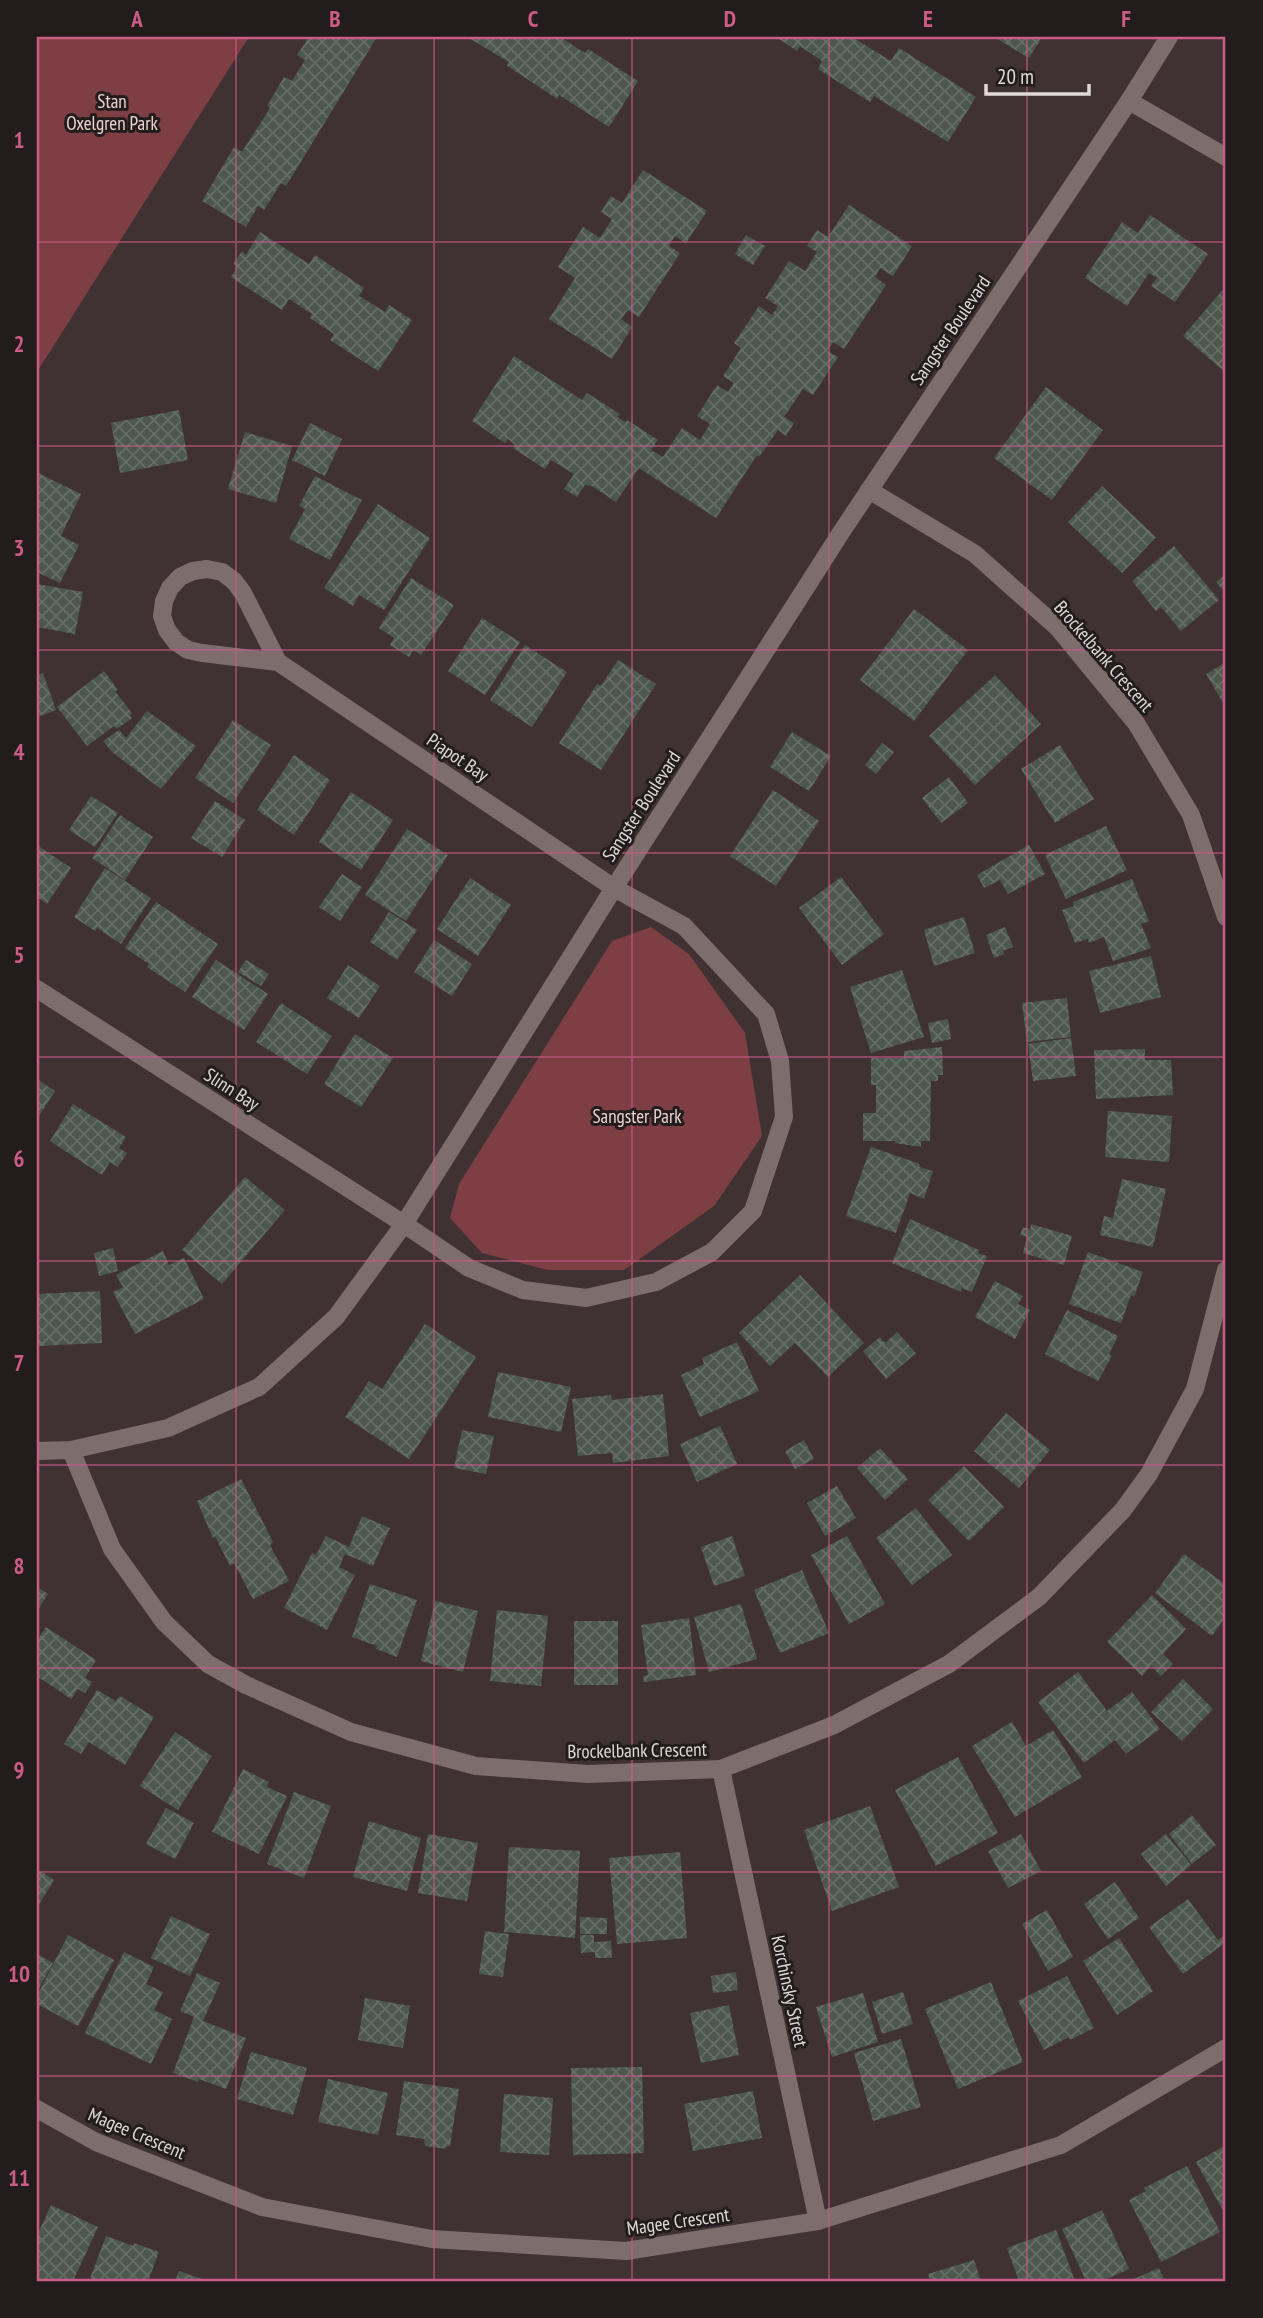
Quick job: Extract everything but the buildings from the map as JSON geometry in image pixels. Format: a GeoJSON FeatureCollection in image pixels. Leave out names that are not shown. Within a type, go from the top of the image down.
{"type":"FeatureCollection","features":[{"type":"Feature","properties":{"kind":"street","name":"Sangster Boulevard"},"geometry":{"type":"LineString","coordinates":[[37,1451],[71,1450],[168,1428],[259,1387],[336,1317],[404,1223],[614,888],[869,490],[1169,37]]}},
{"type":"Feature","properties":{"kind":"street"},"geometry":{"type":"LineString","coordinates":[[1129,101],[1226,157]]}},
{"type":"Feature","properties":{"kind":"street","name":"Brockelbank Crescent"},"geometry":{"type":"LineString","coordinates":[[869,490],[975,554],[1058,628],[1136,723],[1191,815],[1226,916]]}},
{"type":"Feature","properties":{"kind":"street","name":"Piapot Bay"},"geometry":{"type":"LineString","coordinates":[[278,662],[243,593],[234,581],[222,572],[207,569],[193,571],[180,577],[170,588],[164,601],[162,616],[167,630],[188,650],[278,662],[614,888],[684,926],[766,1014],[780,1061],[784,1117],[753,1211],[712,1252],[656,1282],[586,1298],[523,1290],[469,1268],[404,1223]]}},
{"type":"Feature","properties":{"kind":"street","name":"Slinn Bay"},"geometry":{"type":"LineString","coordinates":[[37,989],[404,1223]]}},
{"type":"Feature","properties":{"kind":"street","name":"Brockelbank Crescent"},"geometry":{"type":"LineString","coordinates":[[71,1450],[112,1549],[164,1622],[208,1664],[246,1685],[351,1732],[476,1766],[588,1774],[721,1769],[834,1725],[938,1670],[1039,1597],[1123,1510],[1149,1474],[1195,1389],[1226,1270]]}},
{"type":"Feature","properties":{"kind":"street","name":"Korchinsky Street"},"geometry":{"type":"LineString","coordinates":[[721,1769],[818,2221]]}},
{"type":"Feature","properties":{"kind":"street","name":"Magee Crescent"},"geometry":{"type":"LineString","coordinates":[[37,2109],[96,2142],[262,2207],[432,2239],[626,2251],[818,2221],[1061,2145],[1226,2048]]}},
{"type":"Feature","properties":{"kind":"green space","name":"Stan Oxelgren Park"},"geometry":{"type":"Polygon","coordinates":[[[37,37],[249,37],[37,372],[37,37]]]}},
{"type":"Feature","properties":{"kind":"green space","name":"Sangster Park"},"geometry":{"type":"Polygon","coordinates":[[[651,927],[689,954],[745,1033],[762,1136],[714,1206],[624,1270],[548,1270],[482,1253],[450,1218],[459,1184],[612,941],[651,927]]]}}]}
